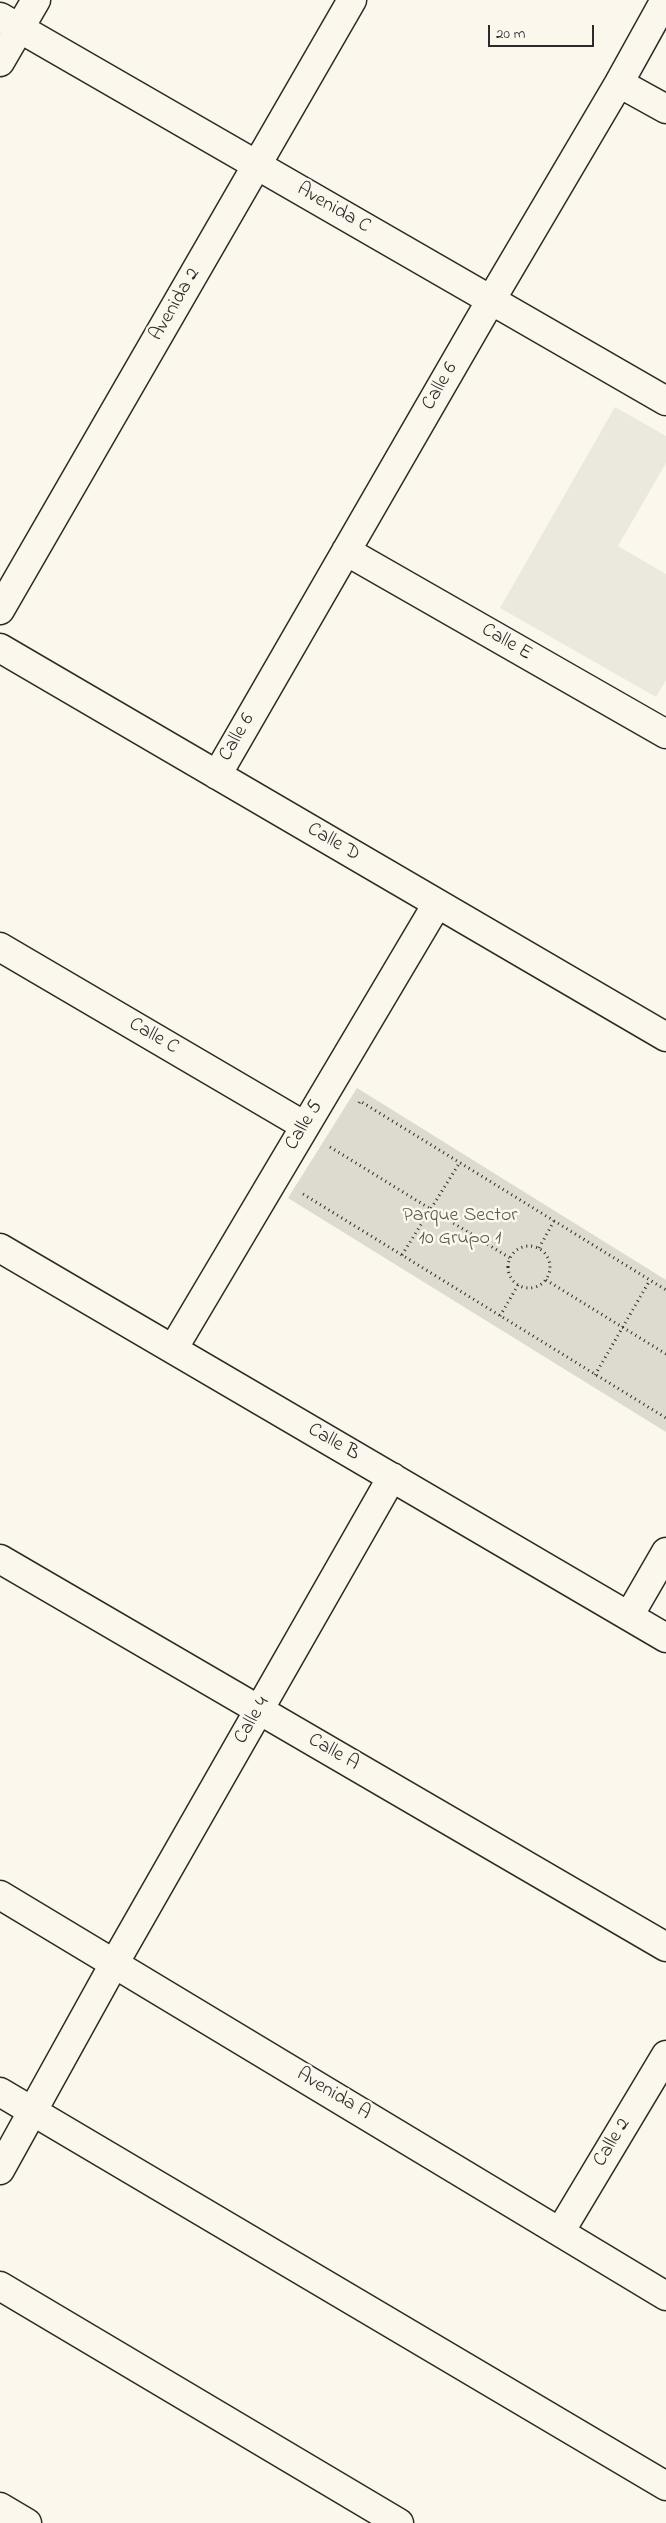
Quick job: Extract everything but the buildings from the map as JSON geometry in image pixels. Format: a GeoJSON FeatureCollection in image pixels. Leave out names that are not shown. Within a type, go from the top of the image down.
{"type":"FeatureCollection","features":[{"type":"Feature","properties":{"kind":"street"},"geometry":{"type":"LineString","coordinates":[[0,62],[10,22],[36,0]]}},
{"type":"Feature","properties":{"kind":"street","name":"Avenida 2"},"geometry":{"type":"LineString","coordinates":[[0,610],[352,0]]}},
{"type":"Feature","properties":{"kind":"street","name":"Calle 6"},"geometry":{"type":"LineString","coordinates":[[217,775],[491,300],[619,83],[665,0]]}},
{"type":"Feature","properties":{"kind":"street","name":"Avenida C"},"geometry":{"type":"LineString","coordinates":[[10,22],[666,400]]}},
{"type":"Feature","properties":{"kind":"street"},"geometry":{"type":"LineString","coordinates":[[619,83],[666,109]]}},
{"type":"Feature","properties":{"kind":"street","name":"Calle E"},"geometry":{"type":"LineString","coordinates":[[346,551],[666,734]]}},
{"type":"Feature","properties":{"kind":"street","name":"Calle D"},"geometry":{"type":"LineString","coordinates":[[0,648],[437,904],[664,1033]]}},
{"type":"Feature","properties":{"kind":"street","name":"Calle 5"},"geometry":{"type":"LineString","coordinates":[[173,1349],[437,904]]}},
{"type":"Feature","properties":{"kind":"street","name":"Calle C"},"geometry":{"type":"LineString","coordinates":[[0,947],[304,1128]]}},
{"type":"Feature","properties":{"kind":"street","name":"Calle B"},"geometry":{"type":"LineString","coordinates":[[0,1248],[666,1638]]}},
{"type":"Feature","properties":{"kind":"street","name":"Calle 4"},"geometry":{"type":"LineString","coordinates":[[0,2170],[114,1964],[392,1478]]}},
{"type":"Feature","properties":{"kind":"street"},"geometry":{"type":"LineString","coordinates":[[629,1616],[666,1552]]}},
{"type":"Feature","properties":{"kind":"street","name":"Calle A"},"geometry":{"type":"LineString","coordinates":[[0,1559],[666,1947]]}},
{"type":"Feature","properties":{"kind":"street","name":"Avenida A"},"geometry":{"type":"LineString","coordinates":[[0,1895],[666,2296]]}},
{"type":"Feature","properties":{"kind":"street","name":"Calle 2"},"geometry":{"type":"LineString","coordinates":[[560,2232],[666,2055]]}},
{"type":"Feature","properties":{"kind":"street"},"geometry":{"type":"LineString","coordinates":[[0,2092],[666,2486]]}},
{"type":"Feature","properties":{"kind":"street"},"geometry":{"type":"LineString","coordinates":[[0,2286],[399,2523]]}},
{"type":"Feature","properties":{"kind":"street"},"geometry":{"type":"LineString","coordinates":[[0,2507],[27,2523]]}},
{"type":"Feature","properties":{"kind":"path"},"geometry":{"type":"LineString","coordinates":[[355,1108],[360,1101],[666,1290]]}},
{"type":"Feature","properties":{"kind":"path"},"geometry":{"type":"LineString","coordinates":[[304,1128],[330,1148],[510,1258]]}},
{"type":"Feature","properties":{"kind":"path"},"geometry":{"type":"LineString","coordinates":[[326,1155],[335,1140]]}},
{"type":"Feature","properties":{"kind":"path"},"geometry":{"type":"LineString","coordinates":[[402,1256],[460,1162]]}},
{"type":"Feature","properties":{"kind":"path"},"geometry":{"type":"LineString","coordinates":[[307,1186],[302,1194],[666,1418]]}},
{"type":"Feature","properties":{"kind":"path"},"geometry":{"type":"LineString","coordinates":[[539,1248],[554,1221]]}},
{"type":"Feature","properties":{"kind":"path"},"geometry":{"type":"LineString","coordinates":[[527,1246],[539,1248],[545,1252],[550,1260],[551,1270],[546,1280],[541,1286],[532,1288],[518,1285],[509,1274],[510,1258],[518,1249],[527,1246]]}},
{"type":"Feature","properties":{"kind":"path"},"geometry":{"type":"LineString","coordinates":[[546,1280],[666,1354]]}},
{"type":"Feature","properties":{"kind":"path"},"geometry":{"type":"LineString","coordinates":[[595,1375],[650,1280]]}},
{"type":"Feature","properties":{"kind":"path"},"geometry":{"type":"LineString","coordinates":[[500,1316],[518,1285]]}},
{"type":"Feature","properties":{"kind":"shaded area"},"geometry":{"type":"Polygon","coordinates":[[[615,407],[666,436],[666,463],[618,546],[666,574],[666,680],[656,697],[500,608],[615,407]]]}},
{"type":"Feature","properties":{"kind":"green space","name":"Parque Sector 10 Grupo 1"},"geometry":{"type":"Polygon","coordinates":[[[357,1088],[666,1280],[666,1432],[288,1198],[357,1088]]]}}]}
